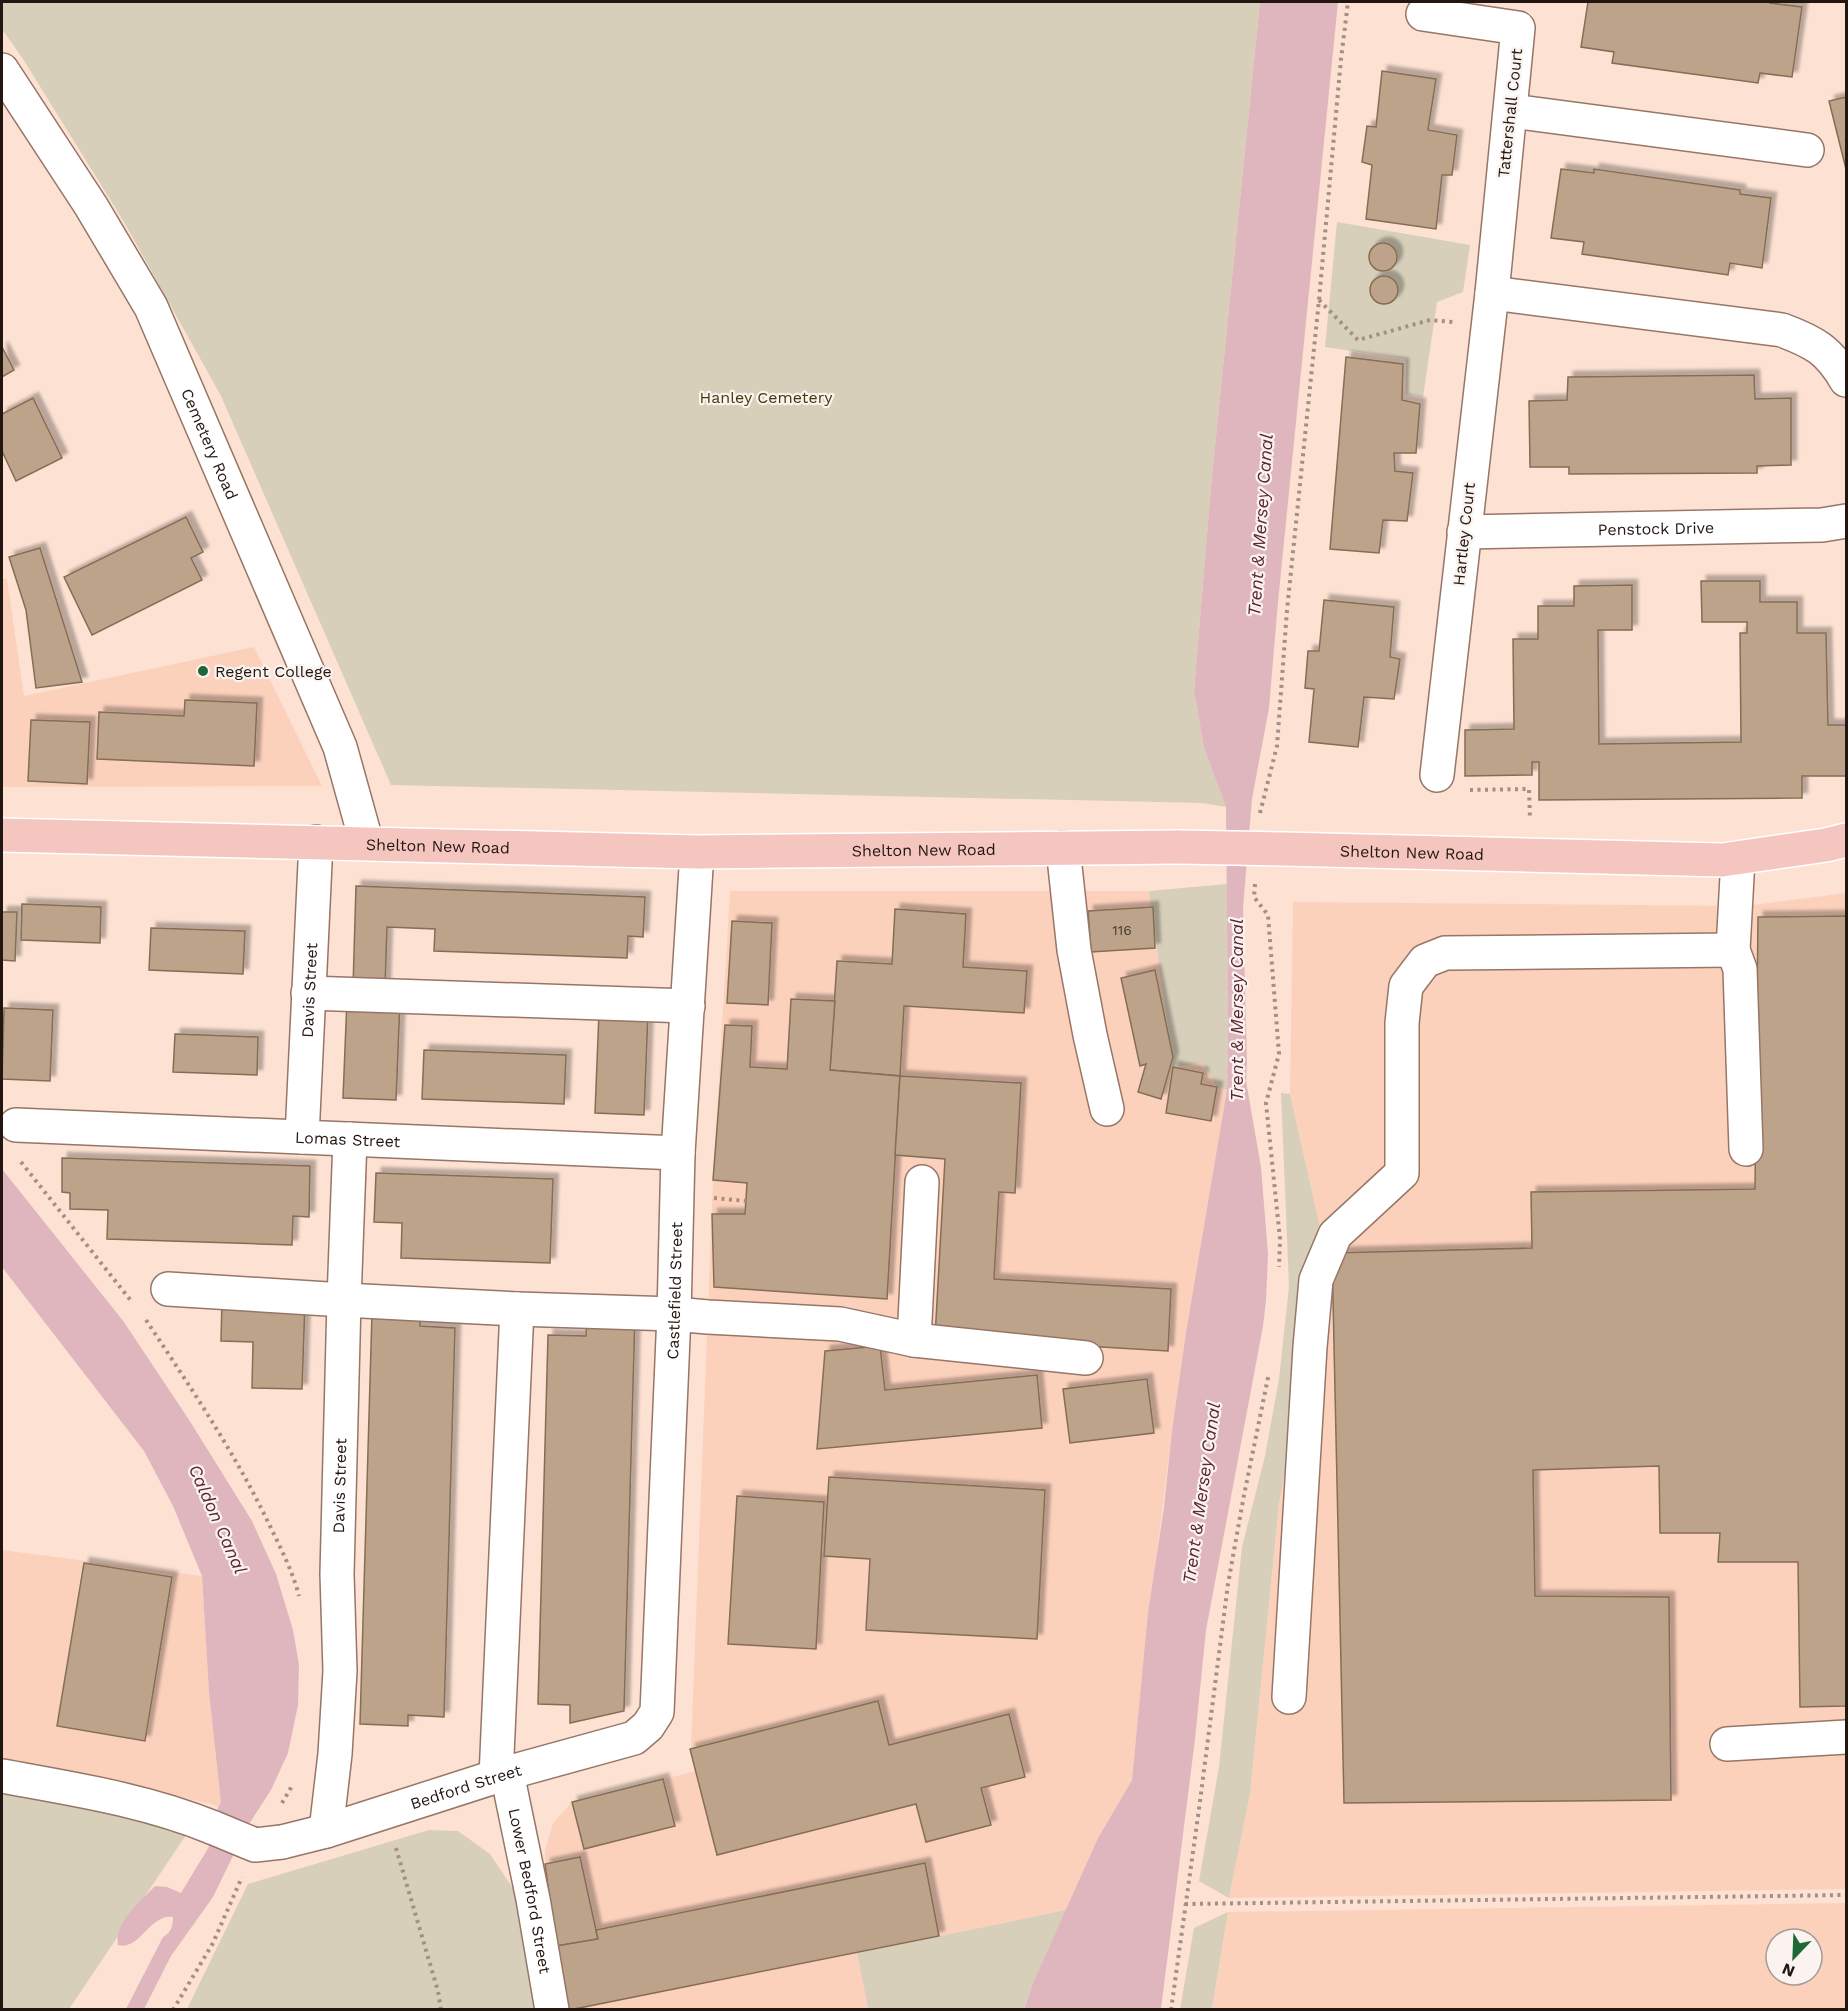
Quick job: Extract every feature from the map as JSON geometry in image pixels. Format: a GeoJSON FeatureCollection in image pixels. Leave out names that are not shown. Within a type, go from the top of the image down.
{"type":"FeatureCollection","features":[{"type":"Feature","properties":{"kind":"main road","name":"Shelton New Road"},"geometry":{"type":"LineString","coordinates":[[2,835],[697,852],[1179,847],[1722,860],[1826,846],[1846,840]]}},
{"type":"Feature","properties":{"kind":"street","name":"Tattershall Court"},"geometry":{"type":"LineString","coordinates":[[1423,14],[1518,28],[1492,293]]}},
{"type":"Feature","properties":{"kind":"street","name":"Cemetery Road"},"geometry":{"type":"LineString","coordinates":[[2,70],[91,206],[151,307],[340,747],[367,844]]}},
{"type":"Feature","properties":{"kind":"street"},"geometry":{"type":"LineString","coordinates":[[1511,111],[1808,150]]}},
{"type":"Feature","properties":{"kind":"street"},"geometry":{"type":"LineString","coordinates":[[1492,293],[1782,330],[1812,341],[1838,364],[1846,380]]}},
{"type":"Feature","properties":{"kind":"street","name":"Hartley Court"},"geometry":{"type":"LineString","coordinates":[[1437,775],[1492,293]]}},
{"type":"Feature","properties":{"kind":"street","name":"Penstock Drive"},"geometry":{"type":"LineString","coordinates":[[1464,532],[1822,525],[1846,520]]}},
{"type":"Feature","properties":{"kind":"street","name":"Davis Street"},"geometry":{"type":"LineString","coordinates":[[302,1137],[316,842]]}},
{"type":"Feature","properties":{"kind":"street"},"geometry":{"type":"LineString","coordinates":[[1063,848],[1074,950],[1107,1109]]}},
{"type":"Feature","properties":{"kind":"street","name":"Castlefield Street"},"geometry":{"type":"LineString","coordinates":[[648,1726],[657,1712],[674,1314],[678,1153],[697,852]]}},
{"type":"Feature","properties":{"kind":"street"},"geometry":{"type":"LineString","coordinates":[[1738,858],[1733,950],[1740,969],[1746,1149]]}},
{"type":"Feature","properties":{"kind":"street"},"geometry":{"type":"LineString","coordinates":[[1288,1697],[1316,1280],[1335,1234],[1402,1173],[1402,1023],[1406,986],[1425,962],[1445,953],[1733,950]]}},
{"type":"Feature","properties":{"kind":"street"},"geometry":{"type":"LineString","coordinates":[[308,993],[688,1006]]}},
{"type":"Feature","properties":{"kind":"street","name":"Lomas Street"},"geometry":{"type":"LineString","coordinates":[[16,1125],[678,1153]]}},
{"type":"Feature","properties":{"kind":"street","name":"Davis Street"},"geometry":{"type":"LineString","coordinates":[[302,1836],[335,1754],[340,1671],[338,1574],[350,1139]]}},
{"type":"Feature","properties":{"kind":"street"},"geometry":{"type":"LineString","coordinates":[[914,1340],[922,1182]]}},
{"type":"Feature","properties":{"kind":"street"},"geometry":{"type":"LineString","coordinates":[[168,1289],[344,1300],[674,1314],[840,1324],[914,1340],[1086,1358]]}},
{"type":"Feature","properties":{"kind":"street","name":"Lower Bedford Street"},"geometry":{"type":"LineString","coordinates":[[517,1309],[502,1775],[533,1899],[552,2010]]}},
{"type":"Feature","properties":{"kind":"street","name":"Bedford Street"},"geometry":{"type":"LineString","coordinates":[[2,1776],[177,1813],[255,1845],[302,1836],[633,1738],[648,1726]]}},
{"type":"Feature","properties":{"kind":"street"},"geometry":{"type":"LineString","coordinates":[[1727,1744],[1846,1737]]}},
{"type":"Feature","properties":{"kind":"path"},"geometry":{"type":"LineString","coordinates":[[1259,819],[1277,746],[1287,610],[1348,2]]}},
{"type":"Feature","properties":{"kind":"path"},"geometry":{"type":"LineString","coordinates":[[1319,300],[1358,340],[1431,320],[1487,326]]}},
{"type":"Feature","properties":{"kind":"path"},"geometry":{"type":"LineString","coordinates":[[1437,775],[1461,790],[1529,789],[1531,855]]}},
{"type":"Feature","properties":{"kind":"path"},"geometry":{"type":"LineString","coordinates":[[1255,874],[1254,897],[1268,915],[1279,1054],[1266,1103],[1280,1239],[1279,1274]]}},
{"type":"Feature","properties":{"kind":"path"},"geometry":{"type":"LineString","coordinates":[[21,1162],[146,1320],[200,1402],[251,1487],[293,1573],[300,1603]]}},
{"type":"Feature","properties":{"kind":"path"},"geometry":{"type":"LineString","coordinates":[[1171,2010],[1228,1584],[1270,1365]]}},
{"type":"Feature","properties":{"kind":"path"},"geometry":{"type":"LineString","coordinates":[[281,1804],[293,1785]]}},
{"type":"Feature","properties":{"kind":"path"},"geometry":{"type":"LineString","coordinates":[[395,1843],[438,1991],[441,2010]]}},
{"type":"Feature","properties":{"kind":"path"},"geometry":{"type":"LineString","coordinates":[[173,2010],[213,1943],[243,1875]]}},
{"type":"Feature","properties":{"kind":"path"},"geometry":{"type":"LineString","coordinates":[[1185,1904],[1846,1895]]}},
{"type":"Feature","properties":{"kind":"shaded area","name":"Regent College"},"geometry":{"type":"Polygon","coordinates":[[[2,579],[7,579],[24,696],[254,647],[322,786],[2,787],[2,579]]]}},
{"type":"Feature","properties":{"kind":"shaded area"},"geometry":{"type":"Polygon","coordinates":[[[730,891],[1149,891],[1173,1067],[1203,1063],[1217,1087],[1227,1090],[1172,1431],[1145,1650],[1132,1780],[1098,1838],[1066,1910],[857,1953],[868,2009],[569,2009],[556,1946],[545,1864],[545,1851],[553,1823],[572,1802],[696,1771],[691,1747],[713,1180],[730,891]]]}},
{"type":"Feature","properties":{"kind":"shaded area"},"geometry":{"type":"Polygon","coordinates":[[[1846,893],[1846,1889],[1229,1898],[1250,1794],[1279,1503],[1299,1396],[1319,1223],[1290,1094],[1293,902],[1745,906],[1846,893]]]}},
{"type":"Feature","properties":{"kind":"shaded area"},"geometry":{"type":"Polygon","coordinates":[[[2,1550],[202,1576],[209,1692],[221,1803],[218,1807],[208,1803],[2,1763],[2,1550]]]}},
{"type":"Feature","properties":{"kind":"shaded area"},"geometry":{"type":"Polygon","coordinates":[[[1846,1903],[1846,2009],[1212,2010],[1228,1912],[1846,1903]]]}},
{"type":"Feature","properties":{"kind":"green space","name":"Hanley Cemetery"},"geometry":{"type":"Polygon","coordinates":[[[2,2],[1260,2],[1211,486],[1194,689],[1204,748],[1226,807],[1203,803],[391,785],[221,396],[124,222],[2,29],[2,2]]]}},
{"type":"Feature","properties":{"kind":"green space"},"geometry":{"type":"Polygon","coordinates":[[[1337,222],[1470,245],[1463,292],[1437,302],[1423,397],[1406,394],[1406,359],[1325,347],[1337,222]]]}},
{"type":"Feature","properties":{"kind":"green space"},"geometry":{"type":"Polygon","coordinates":[[[1227,884],[1227,1090],[1217,1087],[1203,1063],[1173,1067],[1149,891],[1227,884]]]}},
{"type":"Feature","properties":{"kind":"green space"},"geometry":{"type":"Polygon","coordinates":[[[1281,1093],[1290,1094],[1319,1223],[1299,1396],[1279,1503],[1250,1794],[1229,1898],[1199,1881],[1219,1767],[1242,1547],[1265,1456],[1279,1379],[1289,1287],[1281,1093]]]}},
{"type":"Feature","properties":{"kind":"green space"},"geometry":{"type":"Polygon","coordinates":[[[2,1787],[101,1805],[186,1835],[69,2009],[2,2009],[2,1787]]]}},
{"type":"Feature","properties":{"kind":"green space"},"geometry":{"type":"Polygon","coordinates":[[[429,1830],[458,1831],[490,1854],[514,1890],[535,2009],[187,2009],[248,1884],[429,1830]]]}},
{"type":"Feature","properties":{"kind":"green space"},"geometry":{"type":"Polygon","coordinates":[[[1066,1910],[1032,1985],[1024,2009],[868,2009],[857,1953],[1066,1910]]]}},
{"type":"Feature","properties":{"kind":"green space"},"geometry":{"type":"Polygon","coordinates":[[[1228,1912],[1212,2009],[1180,2009],[1194,1928],[1228,1912]]]}},
{"type":"Feature","properties":{"kind":"water","name":"Trent & Mersey Canal"},"geometry":{"type":"Polygon","coordinates":[[[1260,2],[1338,2],[1269,708],[1252,799],[1243,908],[1246,1081],[1261,1167],[1268,1254],[1266,1301],[1206,1630],[1195,1739],[1161,2009],[1024,2010],[1032,1985],[1098,1838],[1132,1780],[1148,1613],[1164,1507],[1172,1431],[1227,1090],[1226,807],[1204,748],[1194,690],[1211,486],[1260,2]]]}},
{"type":"Feature","properties":{"kind":"water","name":"Caldon Canal"},"geometry":{"type":"Polygon","coordinates":[[[2,1169],[124,1322],[252,1521],[276,1574],[293,1630],[299,1665],[298,1705],[288,1753],[271,1790],[247,1827],[213,1897],[171,1956],[144,2009],[126,2009],[163,1937],[171,1929],[173,1917],[157,1921],[139,1938],[126,1945],[118,1945],[120,1928],[136,1905],[155,1886],[167,1887],[181,1893],[210,1845],[218,1807],[221,1803],[209,1692],[202,1576],[173,1506],[144,1451],[2,1267],[2,1169]]]}},
{"type":"Feature","properties":{"kind":"building"},"geometry":{"type":"Polygon","coordinates":[[[1588,2],[1770,2],[1802,7],[1792,77],[1760,73],[1758,83],[1612,63],[1614,52],[1581,47],[1588,2]]]}},
{"type":"Feature","properties":{"kind":"building"},"geometry":{"type":"Polygon","coordinates":[[[1382,71],[1436,79],[1428,130],[1457,135],[1452,175],[1442,175],[1436,229],[1366,219],[1372,165],[1362,162],[1367,126],[1376,127],[1382,71]]]}},
{"type":"Feature","properties":{"kind":"building"},"geometry":{"type":"Polygon","coordinates":[[[1846,97],[1846,169],[1829,101],[1846,97]]]}},
{"type":"Feature","properties":{"kind":"building"},"geometry":{"type":"Polygon","coordinates":[[[1561,169],[1594,173],[1594,169],[1740,190],[1740,194],[1771,198],[1762,268],[1730,263],[1728,275],[1582,254],[1584,242],[1551,238],[1561,169]]]}},
{"type":"Feature","properties":{"kind":"building"},"geometry":{"type":"Polygon","coordinates":[[[1383,243],[1393,247],[1397,257],[1393,267],[1383,271],[1373,267],[1369,257],[1373,247],[1383,243]]]}},
{"type":"Feature","properties":{"kind":"building"},"geometry":{"type":"Polygon","coordinates":[[[1384,276],[1394,280],[1398,290],[1394,300],[1384,304],[1374,300],[1370,290],[1374,280],[1384,276]]]}},
{"type":"Feature","properties":{"kind":"building"},"geometry":{"type":"Polygon","coordinates":[[[2,347],[14,370],[2,377],[2,347]]]}},
{"type":"Feature","properties":{"kind":"building"},"geometry":{"type":"Polygon","coordinates":[[[1346,357],[1403,364],[1402,400],[1420,404],[1416,453],[1394,453],[1395,471],[1413,473],[1407,521],[1383,520],[1379,553],[1330,549],[1346,357]]]}},
{"type":"Feature","properties":{"kind":"building"},"geometry":{"type":"Polygon","coordinates":[[[1754,375],[1755,399],[1791,398],[1791,465],[1757,466],[1757,473],[1569,474],[1569,467],[1530,467],[1529,401],[1567,400],[1568,377],[1754,375]]]}},
{"type":"Feature","properties":{"kind":"building"},"geometry":{"type":"Polygon","coordinates":[[[33,398],[62,458],[16,481],[2,451],[2,414],[33,398]]]}},
{"type":"Feature","properties":{"kind":"building"},"geometry":{"type":"Polygon","coordinates":[[[186,517],[203,552],[191,558],[202,580],[92,635],[64,577],[186,517]]]}},
{"type":"Feature","properties":{"kind":"building"},"geometry":{"type":"Polygon","coordinates":[[[40,548],[82,682],[36,688],[26,610],[9,557],[40,548]]]}},
{"type":"Feature","properties":{"kind":"building"},"geometry":{"type":"Polygon","coordinates":[[[1701,581],[1760,581],[1760,602],[1797,602],[1797,633],[1826,633],[1828,725],[1846,725],[1846,776],[1802,776],[1802,798],[1539,800],[1539,762],[1532,762],[1532,775],[1465,776],[1465,730],[1514,729],[1513,639],[1538,639],[1538,606],[1574,606],[1574,586],[1632,585],[1632,630],[1598,630],[1599,744],[1741,742],[1740,633],[1747,633],[1747,622],[1702,622],[1701,581]]]}},
{"type":"Feature","properties":{"kind":"building"},"geometry":{"type":"Polygon","coordinates":[[[1324,600],[1394,607],[1390,657],[1400,659],[1394,699],[1364,697],[1358,747],[1309,742],[1314,689],[1305,688],[1308,651],[1319,651],[1324,600]]]}},
{"type":"Feature","properties":{"kind":"building"},"geometry":{"type":"Polygon","coordinates":[[[185,700],[257,703],[254,766],[97,759],[99,712],[184,716],[185,700]]]}},
{"type":"Feature","properties":{"kind":"building"},"geometry":{"type":"Polygon","coordinates":[[[31,720],[90,722],[87,784],[28,781],[31,720]]]}},
{"type":"Feature","properties":{"kind":"building"},"geometry":{"type":"Polygon","coordinates":[[[356,886],[645,897],[643,937],[628,936],[627,958],[434,951],[435,929],[387,927],[385,988],[353,987],[356,886]]]}},
{"type":"Feature","properties":{"kind":"building"},"geometry":{"type":"Polygon","coordinates":[[[22,904],[101,907],[100,943],[21,940],[22,904]]]}},
{"type":"Feature","properties":{"kind":"building"},"geometry":{"type":"Polygon","coordinates":[[[1153,907],[1155,948],[1091,952],[1088,911],[1153,907]]]}},
{"type":"Feature","properties":{"kind":"building"},"geometry":{"type":"Polygon","coordinates":[[[895,909],[966,914],[963,967],[1027,971],[1024,1013],[904,1006],[900,1076],[830,1070],[837,961],[892,964],[895,909]]]}},
{"type":"Feature","properties":{"kind":"building"},"geometry":{"type":"Polygon","coordinates":[[[2,912],[17,912],[15,961],[2,960],[2,912]]]}},
{"type":"Feature","properties":{"kind":"building"},"geometry":{"type":"Polygon","coordinates":[[[1846,916],[1846,1706],[1800,1707],[1798,1562],[1718,1562],[1720,1533],[1660,1533],[1659,1466],[1533,1470],[1535,1596],[1669,1597],[1671,1800],[1344,1803],[1332,1253],[1532,1248],[1531,1192],[1755,1189],[1758,917],[1846,916]]]}},
{"type":"Feature","properties":{"kind":"building"},"geometry":{"type":"Polygon","coordinates":[[[732,921],[772,923],[768,1005],[727,1003],[732,921]]]}},
{"type":"Feature","properties":{"kind":"building"},"geometry":{"type":"Polygon","coordinates":[[[151,928],[245,931],[243,974],[149,970],[151,928]]]}},
{"type":"Feature","properties":{"kind":"building"},"geometry":{"type":"Polygon","coordinates":[[[1155,970],[1173,1057],[1161,1099],[1138,1092],[1146,1064],[1140,1066],[1121,978],[1155,970]]]}},
{"type":"Feature","properties":{"kind":"building"},"geometry":{"type":"Polygon","coordinates":[[[347,999],[400,1001],[396,1100],[343,1098],[347,999]]]}},
{"type":"Feature","properties":{"kind":"building"},"geometry":{"type":"Polygon","coordinates":[[[791,999],[835,1001],[830,1070],[900,1076],[887,1299],[714,1287],[712,1214],[745,1214],[747,1183],[713,1180],[725,1025],[752,1026],[750,1067],[787,1069],[791,999]]]}},
{"type":"Feature","properties":{"kind":"building"},"geometry":{"type":"Polygon","coordinates":[[[4,1008],[53,1010],[50,1081],[2,1079],[4,1008]]]}},
{"type":"Feature","properties":{"kind":"building"},"geometry":{"type":"Polygon","coordinates":[[[599,1012],[648,1013],[644,1115],[595,1113],[599,1012]]]}},
{"type":"Feature","properties":{"kind":"building"},"geometry":{"type":"Polygon","coordinates":[[[175,1034],[258,1037],[257,1075],[173,1072],[175,1034]]]}},
{"type":"Feature","properties":{"kind":"building"},"geometry":{"type":"Polygon","coordinates":[[[424,1050],[566,1055],[564,1104],[422,1099],[424,1050]]]}},
{"type":"Feature","properties":{"kind":"building"},"geometry":{"type":"Polygon","coordinates":[[[1173,1067],[1203,1073],[1201,1084],[1217,1087],[1211,1121],[1166,1113],[1173,1067]]]}},
{"type":"Feature","properties":{"kind":"building"},"geometry":{"type":"Polygon","coordinates":[[[900,1076],[1021,1083],[1015,1193],[999,1192],[994,1279],[1171,1289],[1168,1351],[935,1337],[945,1159],[895,1155],[900,1076]]]}},
{"type":"Feature","properties":{"kind":"building"},"geometry":{"type":"Polygon","coordinates":[[[62,1158],[310,1166],[309,1217],[293,1216],[292,1245],[107,1239],[108,1210],[70,1209],[70,1193],[62,1192],[62,1158]]]}},
{"type":"Feature","properties":{"kind":"building"},"geometry":{"type":"Polygon","coordinates":[[[376,1173],[553,1179],[550,1263],[401,1258],[402,1223],[374,1222],[376,1173]]]}},
{"type":"Feature","properties":{"kind":"building"},"geometry":{"type":"Polygon","coordinates":[[[222,1299],[305,1302],[302,1389],[252,1388],[253,1342],[221,1341],[222,1299]]]}},
{"type":"Feature","properties":{"kind":"building"},"geometry":{"type":"Polygon","coordinates":[[[587,1312],[635,1314],[624,1711],[570,1723],[570,1705],[538,1704],[548,1335],[586,1336],[587,1312]]]}},
{"type":"Feature","properties":{"kind":"building"},"geometry":{"type":"Polygon","coordinates":[[[372,1313],[420,1314],[420,1326],[455,1328],[444,1717],[408,1715],[408,1726],[360,1724],[372,1313]]]}},
{"type":"Feature","properties":{"kind":"building"},"geometry":{"type":"Polygon","coordinates":[[[880,1346],[885,1390],[1037,1375],[1042,1428],[817,1449],[825,1351],[880,1346]]]}},
{"type":"Feature","properties":{"kind":"building"},"geometry":{"type":"Polygon","coordinates":[[[1147,1379],[1154,1433],[1070,1443],[1063,1389],[1147,1379]]]}},
{"type":"Feature","properties":{"kind":"building"},"geometry":{"type":"Polygon","coordinates":[[[829,1477],[1045,1490],[1037,1639],[866,1630],[870,1559],[824,1556],[829,1477]]]}},
{"type":"Feature","properties":{"kind":"building"},"geometry":{"type":"Polygon","coordinates":[[[737,1496],[824,1502],[816,1649],[728,1644],[737,1496]]]}},
{"type":"Feature","properties":{"kind":"building"},"geometry":{"type":"Polygon","coordinates":[[[84,1563],[172,1577],[145,1741],[57,1726],[84,1563]]]}},
{"type":"Feature","properties":{"kind":"building"},"geometry":{"type":"Polygon","coordinates":[[[878,1701],[889,1745],[1009,1714],[1025,1777],[981,1788],[991,1825],[926,1842],[916,1804],[717,1855],[690,1749],[878,1701]]]}},
{"type":"Feature","properties":{"kind":"building"},"geometry":{"type":"Polygon","coordinates":[[[663,1779],[675,1826],[584,1849],[572,1802],[663,1779]]]}},
{"type":"Feature","properties":{"kind":"building"},"geometry":{"type":"Polygon","coordinates":[[[580,1857],[598,1939],[556,1946],[545,1864],[580,1857]]]}},
{"type":"Feature","properties":{"kind":"building"},"geometry":{"type":"Polygon","coordinates":[[[925,1863],[939,1936],[569,2010],[556,1946],[598,1939],[596,1930],[925,1863]]]}},
{"type":"Feature","properties":{"kind":"place","name":"Regent College"},"geometry":{"type":"Point","coordinates":[203,671]}}]}
